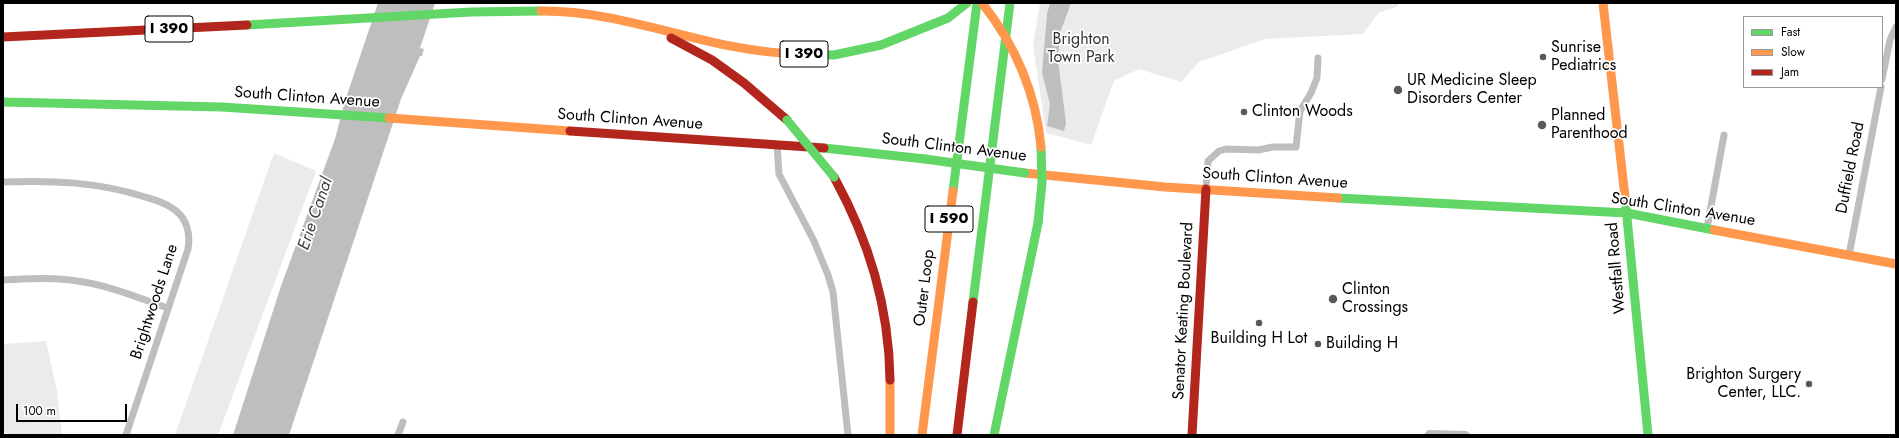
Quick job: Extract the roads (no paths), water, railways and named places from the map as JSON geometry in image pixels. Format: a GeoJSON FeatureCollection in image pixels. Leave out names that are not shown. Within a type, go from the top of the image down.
{"type":"FeatureCollection","features":[{"type":"Feature","properties":{"kind":"main road","name":"I 390"},"geometry":{"type":"LineString","coordinates":[[3,37],[335,21],[471,12],[557,12],[604,17],[729,46],[780,54],[834,55],[881,45],[948,18],[966,3]]}},
{"type":"Feature","properties":{"kind":"main road","name":"Outer Loop"},"geometry":{"type":"LineString","coordinates":[[922,435],[977,3]]}},
{"type":"Feature","properties":{"kind":"main road"},"geometry":{"type":"LineString","coordinates":[[982,3],[992,15],[1021,64],[1032,96],[1040,138],[1042,182],[1038,223],[1028,276],[994,435]]}},
{"type":"Feature","properties":{"kind":"main road","name":"I 590"},"geometry":{"type":"LineString","coordinates":[[957,435],[1010,3]]}},
{"type":"Feature","properties":{"kind":"main road","name":"Westfall Road"},"geometry":{"type":"LineString","coordinates":[[1603,3],[1648,435]]}},
{"type":"Feature","properties":{"kind":"main road"},"geometry":{"type":"LineString","coordinates":[[655,30],[712,60],[744,83],[787,120],[834,177],[854,212],[869,251],[885,314],[888,348],[890,435]]}},
{"type":"Feature","properties":{"kind":"main road","name":"South Clinton Avenue"},"geometry":{"type":"LineString","coordinates":[[3,102],[222,107],[321,113],[858,151],[1025,173],[1206,189],[1317,197],[1626,213],[1896,264]]}},
{"type":"Feature","properties":{"kind":"main road","name":"Senator Keating Boulevard"},"geometry":{"type":"LineString","coordinates":[[1192,435],[1206,189]]}},
{"type":"Feature","properties":{"kind":"street"},"geometry":{"type":"LineString","coordinates":[[1883,74],[1890,40],[1896,26]]}},
{"type":"Feature","properties":{"kind":"street"},"geometry":{"type":"LineString","coordinates":[[1206,189],[1208,161],[1219,151],[1233,148],[1258,150],[1273,147],[1296,147],[1300,112],[1311,93],[1317,78],[1318,58]]}},
{"type":"Feature","properties":{"kind":"street","name":"Duffield Road"},"geometry":{"type":"LineString","coordinates":[[1849,255],[1880,88]]}},
{"type":"Feature","properties":{"kind":"street"},"geometry":{"type":"LineString","coordinates":[[1707,228],[1724,135]]}},
{"type":"Feature","properties":{"kind":"street"},"geometry":{"type":"LineString","coordinates":[[777,145],[778,174],[814,241],[828,275],[833,292],[848,435]]}},
{"type":"Feature","properties":{"kind":"street","name":"Brightwoods Lane"},"geometry":{"type":"LineString","coordinates":[[3,182],[56,181],[94,184],[157,201],[175,210],[184,222],[189,240],[188,249],[126,435]]}},
{"type":"Feature","properties":{"kind":"street"},"geometry":{"type":"LineString","coordinates":[[3,280],[53,278],[79,281],[121,292],[168,308]]}},
{"type":"Feature","properties":{"kind":"street"},"geometry":{"type":"LineString","coordinates":[[398,435],[403,422]]}},
{"type":"Feature","properties":{"kind":"water","name":"Erie Canal"},"geometry":{"type":"Polygon","coordinates":[[[378,3],[435,3],[420,48],[424,49],[422,56],[420,56],[401,99],[289,435],[233,435],[281,286],[335,139],[345,101],[378,3]]]}},
{"type":"Feature","properties":{"kind":"water"},"geometry":{"type":"Polygon","coordinates":[[[1050,3],[1071,3],[1060,33],[1058,60],[1066,123],[1064,131],[1047,126],[1050,104],[1042,73],[1047,14],[1050,3]]]}},
{"type":"Feature","properties":{"kind":"water"},"geometry":{"type":"Polygon","coordinates":[[[1428,430],[1467,431],[1471,435],[1423,435],[1428,430]]]}},
{"type":"Feature","properties":{"kind":"place","name":"Sunrise Pediatrics"},"geometry":{"type":"Point","coordinates":[1543,57]}},
{"type":"Feature","properties":{"kind":"place","name":"UR Medicine Sleep Disorders Center"},"geometry":{"type":"Point","coordinates":[1398,90]}},
{"type":"Feature","properties":{"kind":"place","name":"Clinton Woods"},"geometry":{"type":"Point","coordinates":[1244,112]}},
{"type":"Feature","properties":{"kind":"place","name":"Planned Parenthood"},"geometry":{"type":"Point","coordinates":[1542,125]}},
{"type":"Feature","properties":{"kind":"place","name":"Clinton Crossings"},"geometry":{"type":"Point","coordinates":[1333,299]}},
{"type":"Feature","properties":{"kind":"place","name":"Building H Lot"},"geometry":{"type":"Point","coordinates":[1259,323]}},
{"type":"Feature","properties":{"kind":"place","name":"Building H"},"geometry":{"type":"Point","coordinates":[1318,344]}},
{"type":"Feature","properties":{"kind":"place","name":"Brighton Surgery Center, LLC."},"geometry":{"type":"Point","coordinates":[1809,384]}},
{"type":"Feature","properties":{"kind":"park label","name":"Brighton Town Park"},"geometry":{"type":"Point","coordinates":[1081,49]}}]}
